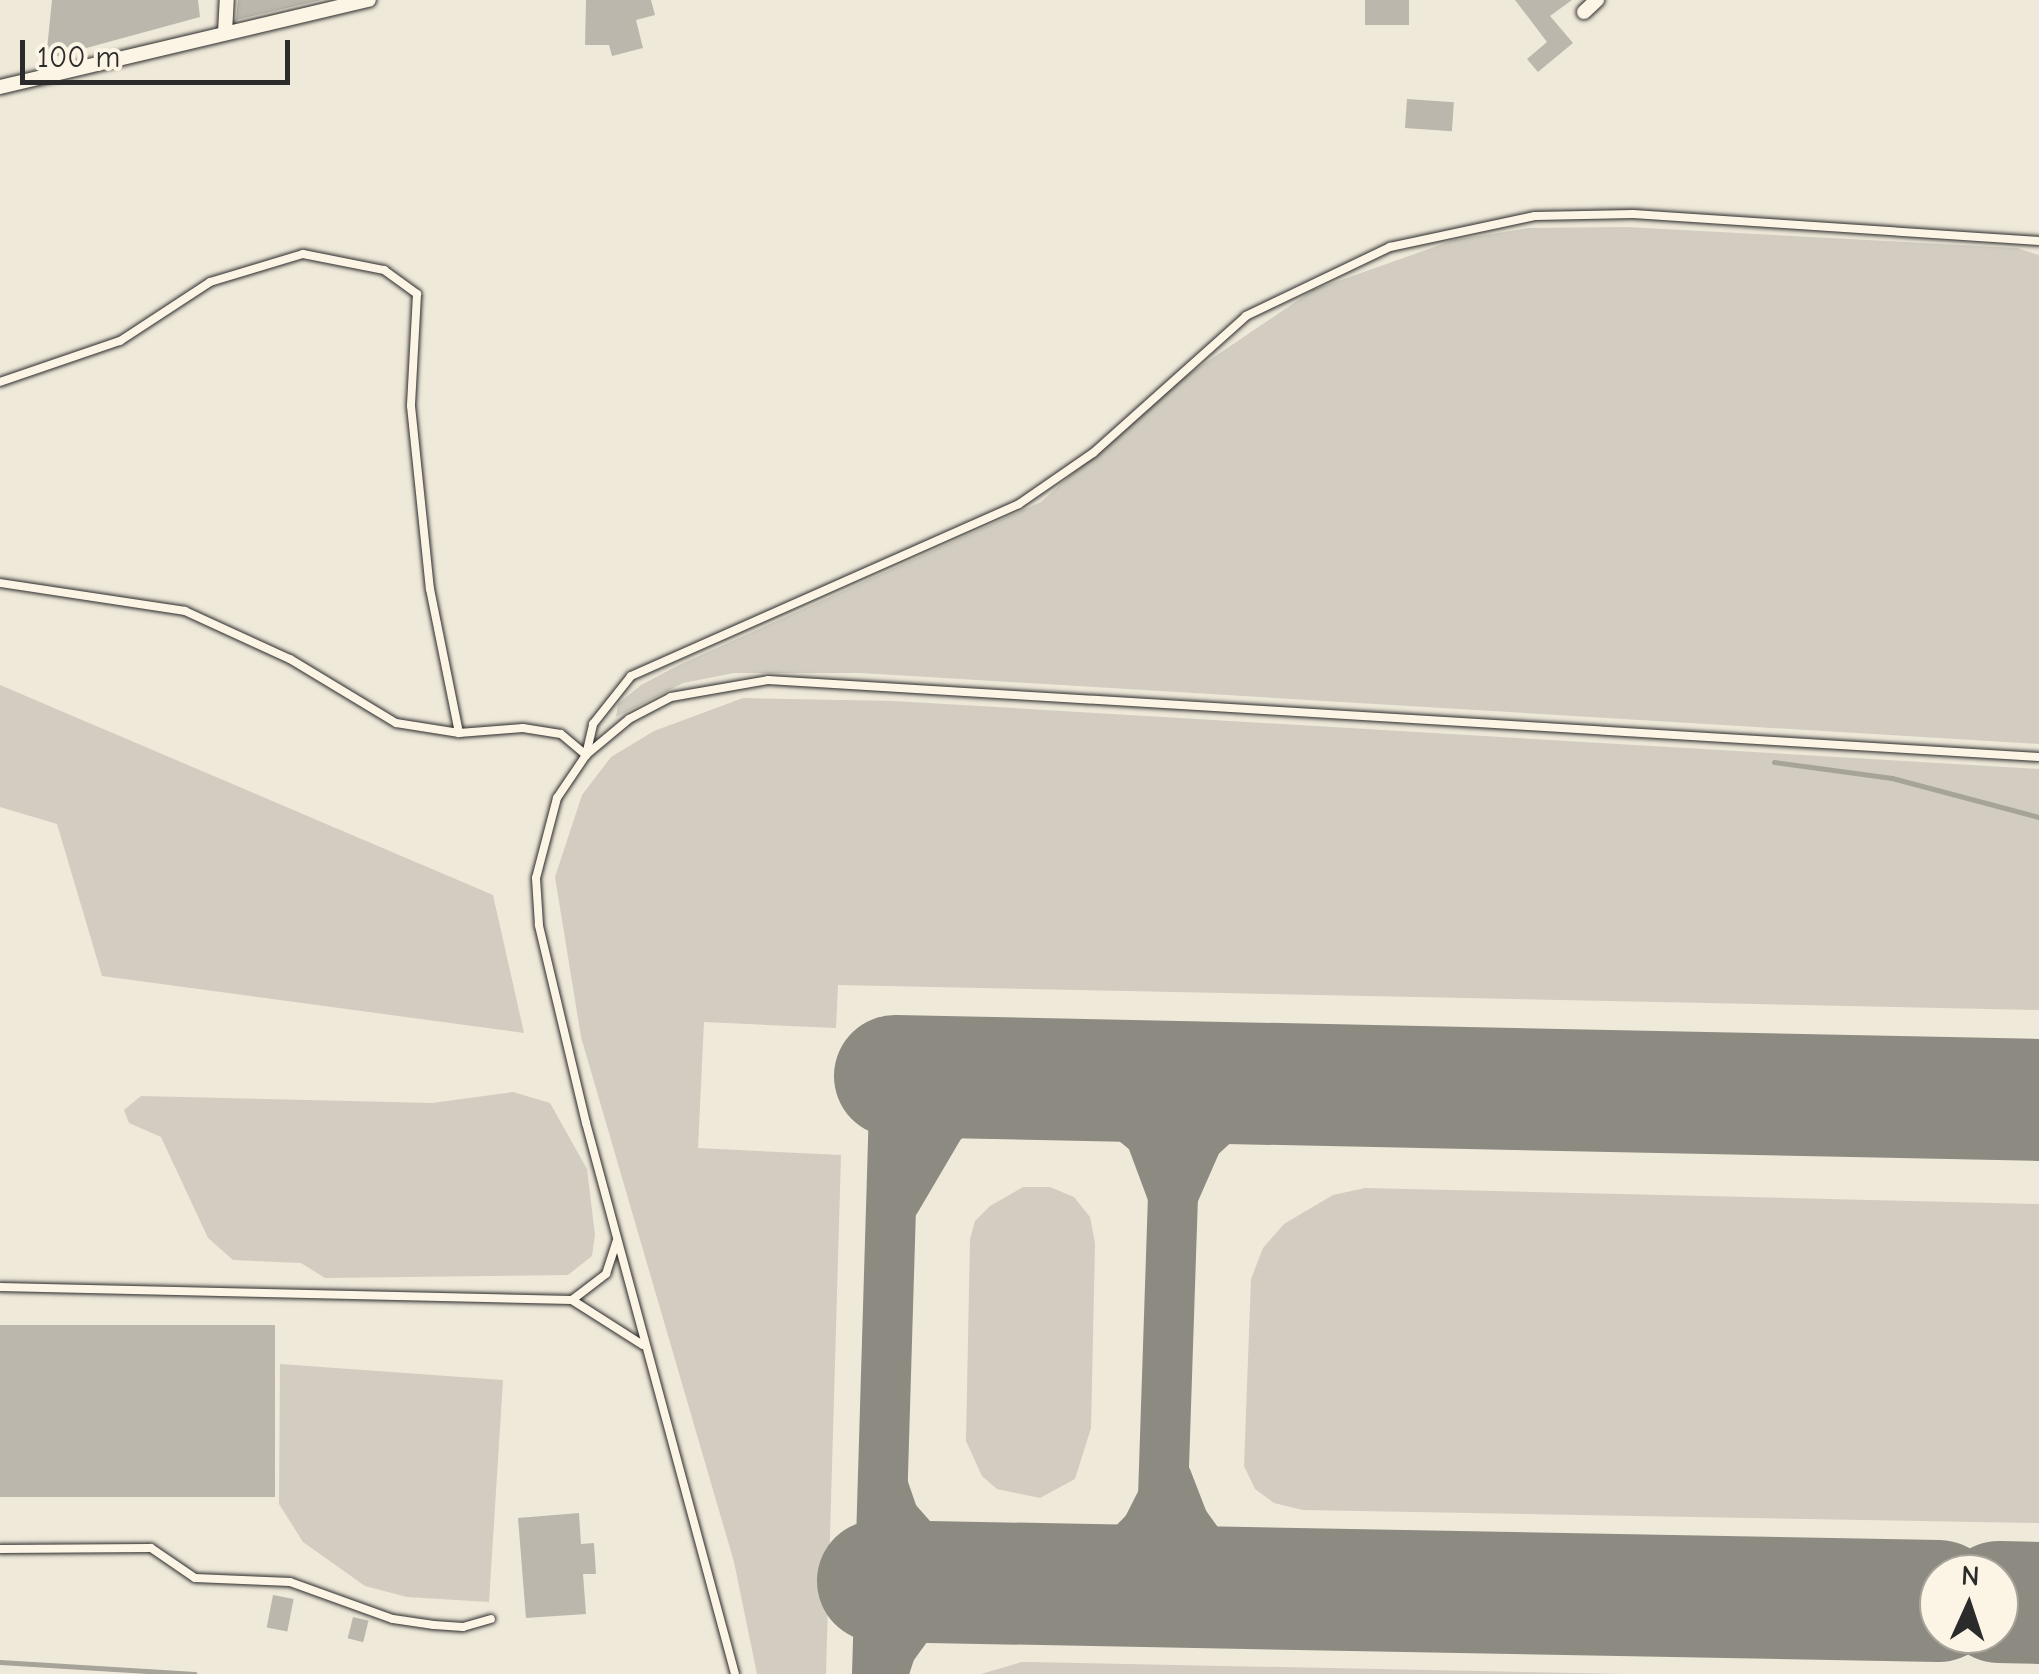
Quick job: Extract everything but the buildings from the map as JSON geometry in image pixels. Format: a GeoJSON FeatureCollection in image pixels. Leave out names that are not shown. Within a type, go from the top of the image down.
{"type":"FeatureCollection","features":[{"type":"Feature","properties":{"kind":"street"},"geometry":{"type":"LineString","coordinates":[[224,33],[227,0]]}},
{"type":"Feature","properties":{"kind":"street"},"geometry":{"type":"LineString","coordinates":[[0,87],[369,0]]}},
{"type":"Feature","properties":{"kind":"street"},"geometry":{"type":"LineString","coordinates":[[1584,12],[1598,0]]}},
{"type":"Feature","properties":{"kind":"lane"},"geometry":{"type":"LineString","coordinates":[[735,1674],[548,974],[538,909],[543,835],[557,798],[586,755],[593,724],[631,676],[1019,504],[1093,452],[1246,316],[1390,247],[1535,216],[1633,214],[2039,241]]}},
{"type":"Feature","properties":{"kind":"lane"},"geometry":{"type":"LineString","coordinates":[[0,382],[120,341],[210,282],[303,254],[384,270],[417,294],[411,406],[430,589],[459,733]]}},
{"type":"Feature","properties":{"kind":"lane"},"geometry":{"type":"LineString","coordinates":[[0,583],[185,611],[290,659],[396,722],[459,733],[523,728],[561,734],[586,755]]}},
{"type":"Feature","properties":{"kind":"lane"},"geometry":{"type":"LineString","coordinates":[[586,755],[671,697],[768,680],[2039,757]]}},
{"type":"Feature","properties":{"kind":"lane"},"geometry":{"type":"LineString","coordinates":[[572,1300],[606,1274],[618,1237]]}},
{"type":"Feature","properties":{"kind":"lane"},"geometry":{"type":"LineString","coordinates":[[0,1287],[572,1300],[606,1316],[647,1350]]}},
{"type":"Feature","properties":{"kind":"lane"},"geometry":{"type":"LineString","coordinates":[[0,1549],[151,1548],[195,1578],[290,1582],[420,1623],[463,1627],[492,1618]]}},
{"type":"Feature","properties":{"kind":"shaded area"},"geometry":{"type":"Polygon","coordinates":[[[1627,227],[2017,248],[2039,255],[2039,744],[861,673],[734,673],[683,683],[616,717],[618,704],[641,685],[681,664],[1041,502],[1164,391],[1313,290],[1454,240],[1529,228],[1627,227]]]}},
{"type":"Feature","properties":{"kind":"shaded area"},"geometry":{"type":"Polygon","coordinates":[[[0,685],[493,895],[524,1033],[102,976],[57,824],[0,807],[0,685]]]}},
{"type":"Feature","properties":{"kind":"shaded area"},"geometry":{"type":"Polygon","coordinates":[[[743,698],[894,701],[2039,769],[2039,1010],[838,985],[836,1028],[704,1022],[698,1148],[841,1155],[826,1674],[757,1674],[734,1562],[581,1037],[555,877],[582,795],[611,757],[654,731],[743,698]]]}},
{"type":"Feature","properties":{"kind":"shaded area"},"geometry":{"type":"Polygon","coordinates":[[[513,1092],[550,1103],[587,1169],[595,1235],[592,1256],[568,1275],[325,1278],[301,1263],[233,1260],[208,1238],[161,1137],[129,1123],[124,1110],[141,1096],[432,1103],[513,1092]]]}},
{"type":"Feature","properties":{"kind":"shaded area"},"geometry":{"type":"Polygon","coordinates":[[[1023,1187],[1050,1187],[1074,1197],[1090,1217],[1095,1243],[1091,1428],[1075,1479],[1040,1498],[997,1489],[982,1476],[966,1441],[970,1239],[975,1221],[990,1206],[1023,1187]]]}},
{"type":"Feature","properties":{"kind":"shaded area"},"geometry":{"type":"Polygon","coordinates":[[[1365,1188],[2039,1204],[2039,1523],[1303,1510],[1274,1503],[1255,1489],[1244,1466],[1251,1279],[1263,1248],[1284,1224],[1333,1195],[1365,1188]]]}},
{"type":"Feature","properties":{"kind":"shaded area"},"geometry":{"type":"Polygon","coordinates":[[[280,1364],[503,1380],[489,1602],[407,1597],[365,1586],[303,1542],[279,1504],[280,1364]]]}},
{"type":"Feature","properties":{"kind":"shaded area"},"geometry":{"type":"Polygon","coordinates":[[[1030,1662],[1625,1674],[981,1674],[1030,1662]]]}},
{"type":"Feature","properties":{"kind":"waterway"},"geometry":{"type":"LineString","coordinates":[[1774,762],[1892,778],[2039,817]]}},
{"type":"Feature","properties":{"kind":"waterway"},"geometry":{"type":"LineString","coordinates":[[0,1662],[195,1674]]}},
{"type":"Feature","properties":{"kind":"taxiway"},"geometry":{"type":"LineString","coordinates":[[877,1674],[895,1076]]}},
{"type":"Feature","properties":{"kind":"taxiway"},"geometry":{"type":"LineString","coordinates":[[896,1200],[942,1122],[1001,1079]]}},
{"type":"Feature","properties":{"kind":"taxiway"},"geometry":{"type":"LineString","coordinates":[[1084,1080],[1150,1134],[1173,1196],[1198,1139],[1257,1084]]}},
{"type":"Feature","properties":{"kind":"taxiway"},"geometry":{"type":"LineString","coordinates":[[1058,1582],[1117,1560],[1146,1531],[1163,1497],[1173,1196]]}},
{"type":"Feature","properties":{"kind":"taxiway"},"geometry":{"type":"LineString","coordinates":[[1167,1479],[1184,1523],[1207,1555],[1235,1574],[1283,1589]]}},
{"type":"Feature","properties":{"kind":"taxiway"},"geometry":{"type":"LineString","coordinates":[[883,1486],[894,1518],[931,1560],[966,1576],[1002,1582]]}},
{"type":"Feature","properties":{"kind":"taxiway"},"geometry":{"type":"LineString","coordinates":[[883,1674],[891,1649],[914,1617],[1002,1582]]}},
{"type":"Feature","properties":{"kind":"runway"},"geometry":{"type":"LineString","coordinates":[[895,1076],[2039,1100]]}},
{"type":"Feature","properties":{"kind":"runway"},"geometry":{"type":"LineString","coordinates":[[878,1581],[1919,1601]]}},
{"type":"Feature","properties":{"kind":"runway"},"geometry":{"type":"LineString","coordinates":[[2019,1602],[2039,1603]]}}]}
